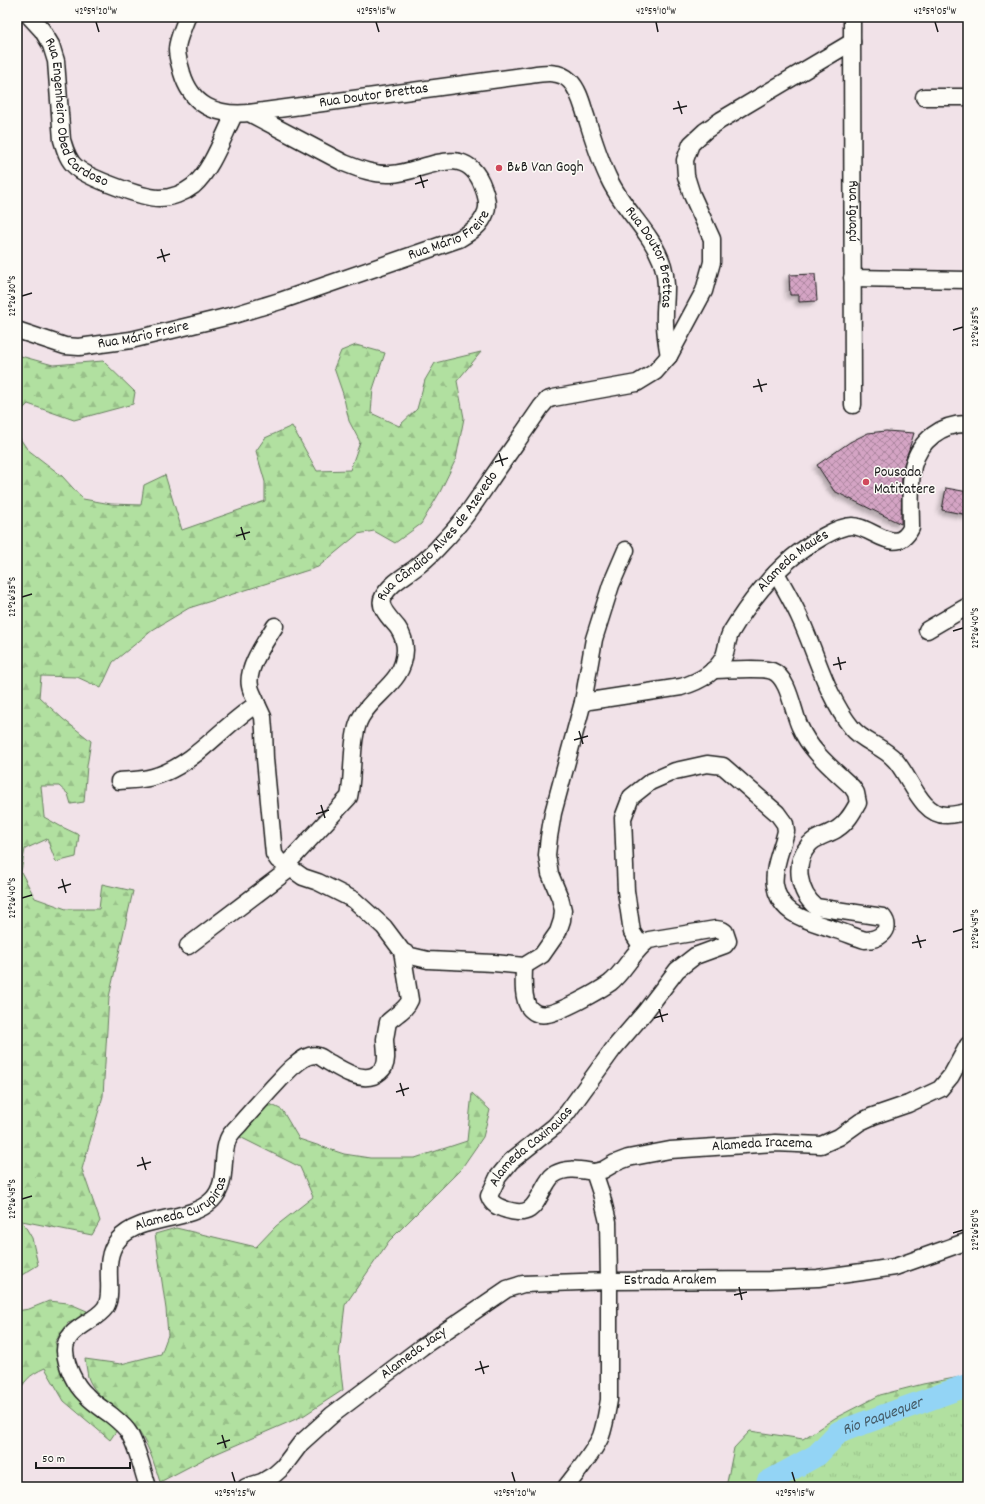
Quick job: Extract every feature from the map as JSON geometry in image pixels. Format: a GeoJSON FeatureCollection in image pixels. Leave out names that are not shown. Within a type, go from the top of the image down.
{"type":"FeatureCollection","features":[{"type":"Feature","properties":{"kind":"street","name":"Rua Engenheiro Obed Cardoso"},"geometry":{"type":"LineString","coordinates":[[30,17],[42,30],[51,45],[56,61],[61,128],[68,158],[75,167],[86,174],[130,192],[157,198],[172,197],[192,187],[205,174],[241,114]]}},
{"type":"Feature","properties":{"kind":"street","name":"Rua Mário Freire"},"geometry":{"type":"LineString","coordinates":[[17,330],[66,346],[79,347],[131,340],[234,315],[280,301],[459,239],[475,229],[483,220],[487,208],[484,190],[477,175],[462,163],[450,161],[390,174],[359,170],[241,114],[207,107],[191,94],[184,79],[179,62],[177,48],[187,17]]}},
{"type":"Feature","properties":{"kind":"street","name":"Rua Iguaçú"},"geometry":{"type":"LineString","coordinates":[[852,17],[853,405]]}},
{"type":"Feature","properties":{"kind":"street","name":"Rua Doutor Brettas"},"geometry":{"type":"LineString","coordinates":[[669,356],[704,291],[712,262],[712,239],[697,207],[686,176],[685,160],[691,144],[705,131],[721,120],[852,42]]}},
{"type":"Feature","properties":{"kind":"street","name":"Rua Doutor Brettas"},"geometry":{"type":"LineString","coordinates":[[241,114],[530,75],[550,73],[562,75],[569,79],[580,98],[601,162],[617,196],[651,240],[664,267],[667,287],[665,323],[669,356]]}},
{"type":"Feature","properties":{"kind":"street"},"geometry":{"type":"LineString","coordinates":[[924,97],[968,97]]}},
{"type":"Feature","properties":{"kind":"street"},"geometry":{"type":"LineString","coordinates":[[852,278],[968,280]]}},
{"type":"Feature","properties":{"kind":"street","name":"Rua Cândido Alves de Azevedo"},"geometry":{"type":"LineString","coordinates":[[188,946],[288,867],[321,825],[349,798],[352,786],[356,730],[361,717],[398,676],[403,665],[405,650],[404,640],[399,629],[382,607],[381,601],[383,596],[393,585],[425,560],[449,536],[467,514],[547,400],[637,383],[655,372],[669,356]]}},
{"type":"Feature","properties":{"kind":"street","name":"Alameda Maués"},"geometry":{"type":"LineString","coordinates":[[583,702],[681,687],[705,677],[713,670],[724,656],[731,634],[752,602],[776,573],[798,553],[836,530],[852,526],[867,530],[885,540],[896,541],[903,538],[911,528],[911,488],[914,465],[921,447],[934,433],[947,427],[968,424]]}},
{"type":"Feature","properties":{"kind":"street"},"geometry":{"type":"LineString","coordinates":[[275,626],[259,653],[249,678],[250,687],[263,717],[274,854],[278,860],[303,877],[318,882],[354,900],[369,911],[384,927],[402,951],[411,956],[428,960],[481,962],[524,966],[542,956],[558,932],[562,920],[563,910],[560,898],[550,874],[548,837],[557,795],[583,702],[594,639],[611,585],[626,550]]}},
{"type":"Feature","properties":{"kind":"street"},"geometry":{"type":"LineString","coordinates":[[776,573],[799,616],[830,691],[845,720],[852,729],[861,738],[895,760],[922,800],[935,813],[947,815],[968,812]]}},
{"type":"Feature","properties":{"kind":"street"},"geometry":{"type":"LineString","coordinates":[[927,630],[968,606]]}},
{"type":"Feature","properties":{"kind":"street"},"geometry":{"type":"LineString","coordinates":[[524,966],[526,1002],[529,1008],[537,1014],[546,1014],[581,1000],[611,982],[641,946],[632,932],[628,911],[624,853],[623,818],[631,797],[650,782],[675,771],[707,764],[723,766],[777,813],[785,824],[786,831],[776,872],[775,885],[779,897],[786,908],[796,916],[865,940],[879,938],[885,932],[886,925],[883,917],[816,907],[803,891],[800,880],[800,867],[803,855],[808,845],[837,829],[853,812],[858,803],[856,793],[852,787],[820,757],[806,739],[799,726],[791,698],[778,675],[767,670],[713,670]]}},
{"type":"Feature","properties":{"kind":"street"},"geometry":{"type":"LineString","coordinates":[[119,781],[158,776],[184,763],[233,721],[257,704]]}},
{"type":"Feature","properties":{"kind":"street","name":"Alameda Caxinauas"},"geometry":{"type":"LineString","coordinates":[[594,1172],[566,1169],[553,1175],[536,1203],[527,1212],[517,1213],[496,1206],[488,1196],[498,1177],[512,1161],[555,1126],[567,1113],[614,1048],[645,1012],[682,964],[695,956],[725,946],[728,941],[725,932],[716,929],[649,940],[641,946]]}},
{"type":"Feature","properties":{"kind":"street","name":"Alameda Curupiras"},"geometry":{"type":"LineString","coordinates":[[148,1487],[128,1432],[86,1395],[71,1374],[64,1350],[66,1342],[78,1328],[98,1315],[106,1307],[108,1297],[109,1257],[113,1246],[119,1238],[133,1229],[151,1222],[186,1214],[211,1201],[223,1182],[224,1158],[229,1137],[257,1103],[287,1072],[311,1055],[318,1056],[355,1076],[367,1078],[377,1074],[383,1069],[386,1060],[385,1040],[388,1022],[403,1010],[410,1000],[402,951]]}},
{"type":"Feature","properties":{"kind":"street","name":"Alameda Iracema"},"geometry":{"type":"LineString","coordinates":[[594,1172],[603,1170],[628,1158],[670,1150],[775,1143],[821,1145],[839,1137],[860,1122],[908,1104],[940,1089],[951,1076],[968,1045]]}},
{"type":"Feature","properties":{"kind":"street"},"geometry":{"type":"LineString","coordinates":[[594,1172],[606,1209],[609,1237],[609,1281]]}},
{"type":"Feature","properties":{"kind":"street","name":"Estrada Arakem"},"geometry":{"type":"LineString","coordinates":[[566,1487],[594,1448],[601,1435],[608,1406],[609,1281],[770,1280],[818,1278],[895,1267],[968,1241]]}},
{"type":"Feature","properties":{"kind":"street","name":"Alameda Jacy"},"geometry":{"type":"LineString","coordinates":[[246,1487],[262,1482],[274,1475],[302,1444],[332,1415],[422,1347],[507,1289],[523,1284],[609,1281]]}},
{"type":"Feature","properties":{"kind":"green space"},"geometry":{"type":"Polygon","coordinates":[[[356,345],[385,353],[373,389],[371,413],[399,426],[417,409],[425,380],[435,363],[481,352],[457,381],[464,418],[456,459],[440,492],[421,524],[395,543],[374,531],[358,534],[318,567],[189,608],[154,629],[113,662],[101,688],[77,677],[41,676],[39,697],[63,719],[91,741],[84,802],[71,804],[68,794],[59,786],[41,786],[44,817],[79,835],[76,857],[56,862],[47,839],[25,849],[21,872],[35,898],[66,909],[99,909],[102,884],[133,891],[109,997],[103,1096],[82,1169],[100,1221],[92,1235],[22,1221],[32,1238],[38,1265],[17,1278],[17,434],[27,449],[62,476],[83,499],[111,504],[141,505],[144,485],[165,475],[182,530],[265,501],[265,482],[256,451],[265,438],[292,426],[317,471],[350,470],[360,442],[349,421],[343,394],[334,368],[341,351],[356,345]]]}},
{"type":"Feature","properties":{"kind":"green space"},"geometry":{"type":"Polygon","coordinates":[[[17,355],[53,365],[103,361],[135,392],[133,404],[74,420],[28,404],[17,415],[17,355]]]}},
{"type":"Feature","properties":{"kind":"green space"},"geometry":{"type":"Polygon","coordinates":[[[472,1093],[490,1110],[483,1137],[461,1169],[389,1241],[345,1305],[339,1355],[343,1390],[303,1416],[206,1458],[160,1482],[150,1453],[140,1433],[130,1420],[91,1385],[85,1359],[121,1364],[161,1354],[168,1335],[166,1309],[155,1234],[176,1228],[256,1247],[276,1226],[313,1197],[300,1167],[238,1136],[268,1103],[282,1110],[299,1139],[344,1154],[370,1158],[415,1158],[467,1141],[472,1093]]]}},
{"type":"Feature","properties":{"kind":"green space"},"geometry":{"type":"Polygon","coordinates":[[[49,1301],[68,1303],[87,1311],[85,1317],[68,1323],[55,1342],[68,1380],[80,1401],[117,1430],[110,1440],[64,1401],[45,1368],[27,1379],[17,1398],[17,1311],[29,1309],[49,1301]]]}},
{"type":"Feature","properties":{"kind":"green space"},"geometry":{"type":"Polygon","coordinates":[[[968,1373],[968,1487],[726,1487],[734,1448],[750,1431],[803,1439],[835,1418],[880,1395],[923,1384],[960,1377],[968,1373]]]}},
{"type":"Feature","properties":{"kind":"green space"},"geometry":{"type":"Polygon","coordinates":[[[968,1395],[968,1487],[772,1487],[840,1436],[968,1395]]]}},
{"type":"Feature","properties":{"kind":"building"},"geometry":{"type":"Polygon","coordinates":[[[815,274],[817,301],[799,302],[799,295],[790,295],[789,275],[815,274]]]}},
{"type":"Feature","properties":{"kind":"building","name":"Pousada Matitatere"},"geometry":{"type":"Polygon","coordinates":[[[886,431],[914,433],[902,472],[901,524],[834,491],[817,465],[850,442],[868,433],[886,431]]]}},
{"type":"Feature","properties":{"kind":"building"},"geometry":{"type":"Polygon","coordinates":[[[946,488],[968,492],[968,515],[942,510],[946,488]]]}},
{"type":"Feature","properties":{"kind":"waterway","name":"Rio Paquequer"},"geometry":{"type":"LineString","coordinates":[[768,1487],[768,1482],[817,1455],[839,1432],[968,1385]]}},
{"type":"Feature","properties":{"kind":"place","name":"B&B Van Gogh"},"geometry":{"type":"Point","coordinates":[499,168]}},
{"type":"Feature","properties":{"kind":"place","name":"Pousada Matitatere"},"geometry":{"type":"Point","coordinates":[866,482]}}]}
